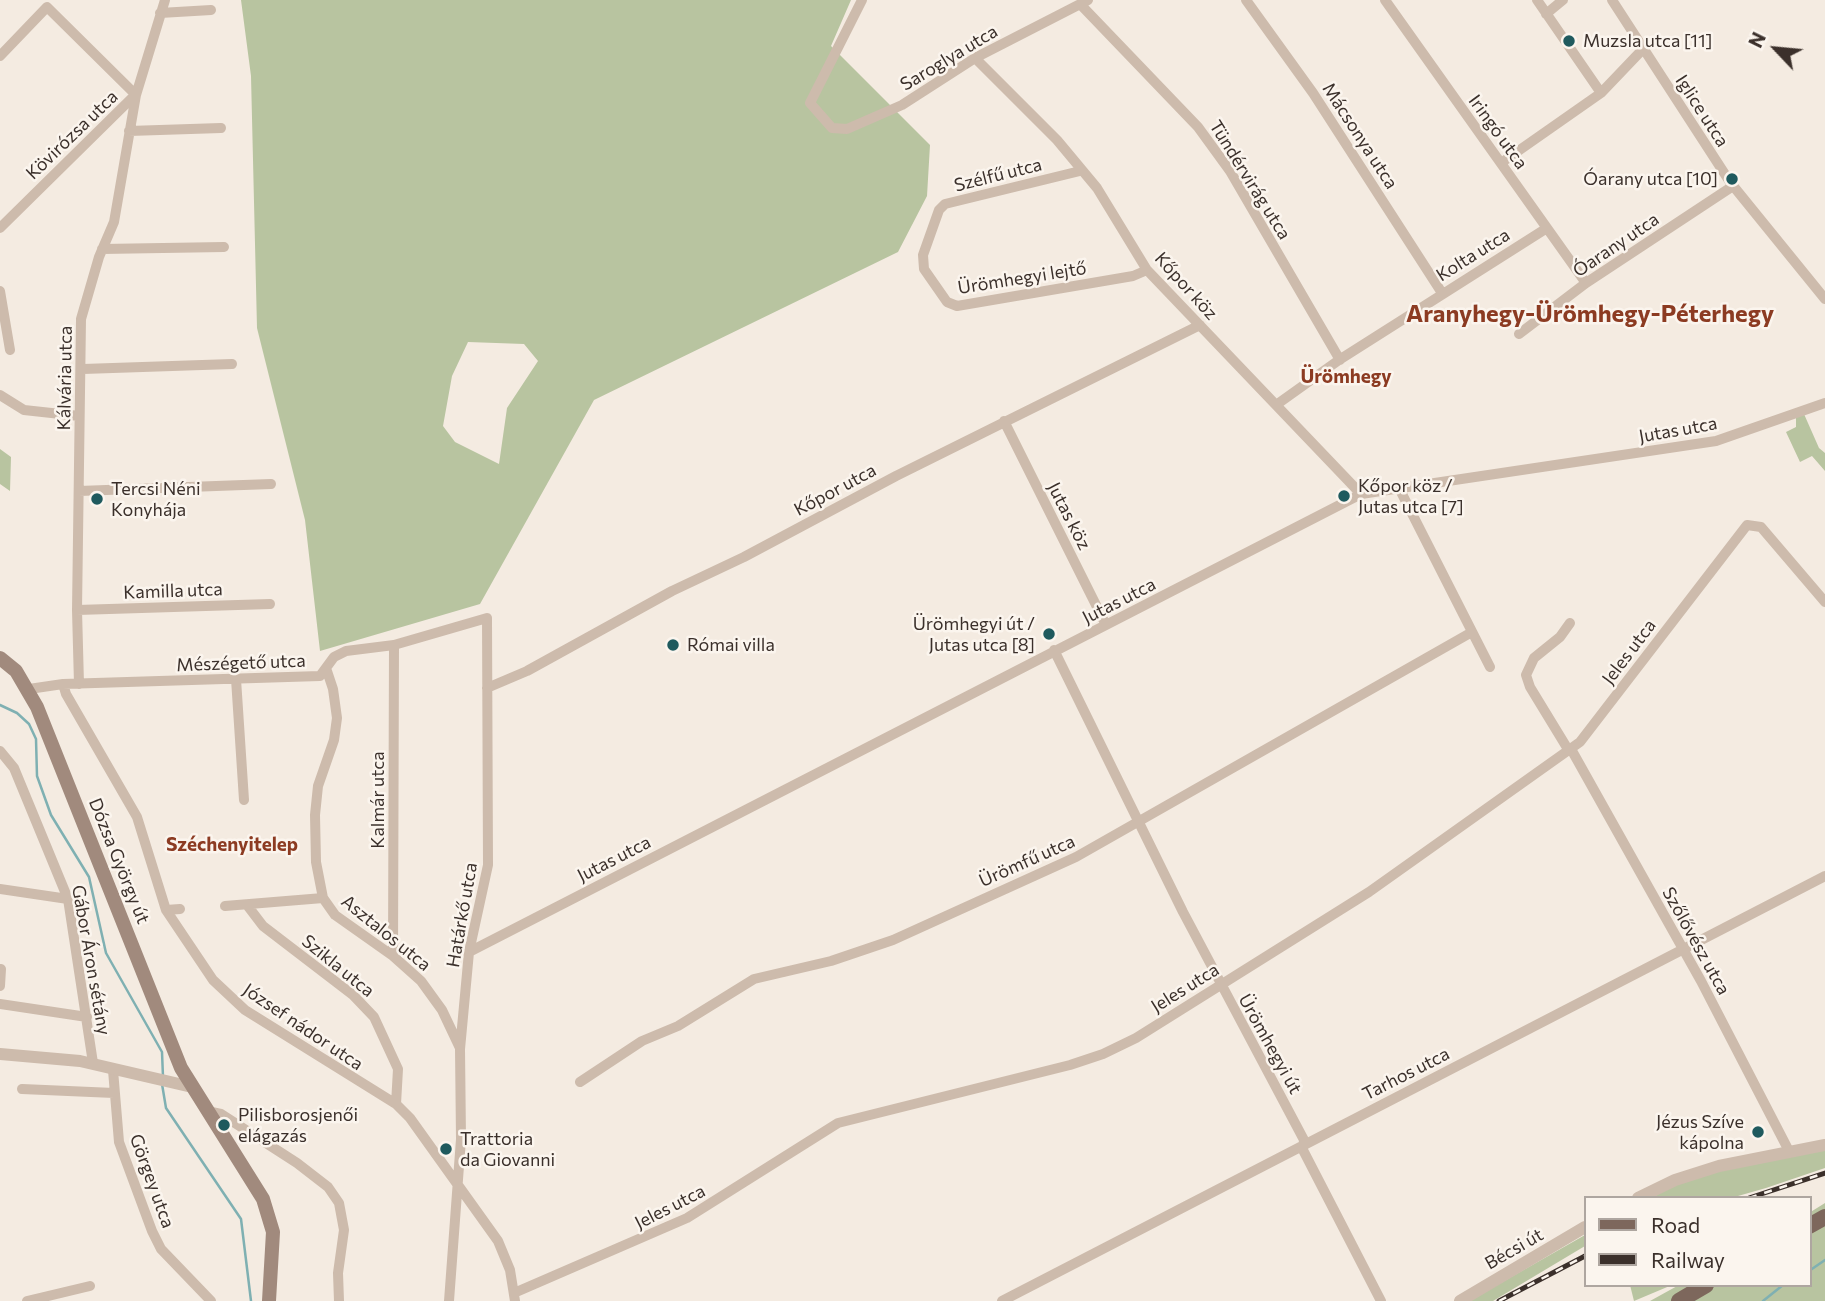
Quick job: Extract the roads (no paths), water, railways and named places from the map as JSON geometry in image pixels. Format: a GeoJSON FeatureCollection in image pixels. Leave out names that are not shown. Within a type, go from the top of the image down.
{"type":"FeatureCollection","features":[{"type":"Feature","properties":{"kind":"main road","name":"Dózsa György út"},"geometry":{"type":"LineString","coordinates":[[0,657],[16,671],[29,689],[181,1068],[263,1199],[270,1215],[273,1232],[269,1301]]}},
{"type":"Feature","properties":{"kind":"main road"},"geometry":{"type":"LineString","coordinates":[[1679,1301],[1703,1287]]}},
{"type":"Feature","properties":{"kind":"street","name":"Kálvária utca"},"geometry":{"type":"LineString","coordinates":[[79,684],[77,610],[79,416],[83,369],[81,319],[121,195],[136,95],[165,0]]}},
{"type":"Feature","properties":{"kind":"street","name":"Saroglya utca"},"geometry":{"type":"LineString","coordinates":[[862,0],[810,103],[828,126],[838,129],[847,129],[902,105],[975,58],[1084,2]]}},
{"type":"Feature","properties":{"kind":"street","name":"Mácsonya utca"},"geometry":{"type":"LineString","coordinates":[[1246,0],[1313,93],[1442,293]]}},
{"type":"Feature","properties":{"kind":"street","name":"Iringó utca"},"geometry":{"type":"LineString","coordinates":[[1385,0],[1586,283]]}},
{"type":"Feature","properties":{"kind":"street"},"geometry":{"type":"LineString","coordinates":[[1537,0],[1601,93]]}},
{"type":"Feature","properties":{"kind":"street"},"geometry":{"type":"LineString","coordinates":[[1546,14],[1563,0]]}},
{"type":"Feature","properties":{"kind":"street","name":"Iglice utca"},"geometry":{"type":"LineString","coordinates":[[1612,0],[1733,186],[1821,284],[1825,299]]}},
{"type":"Feature","properties":{"kind":"street","name":"Tündérvirág utca"},"geometry":{"type":"LineString","coordinates":[[1084,2],[1198,127],[1230,171],[1340,360]]}},
{"type":"Feature","properties":{"kind":"street"},"geometry":{"type":"LineString","coordinates":[[0,56],[47,7],[136,95]]}},
{"type":"Feature","properties":{"kind":"street"},"geometry":{"type":"LineString","coordinates":[[160,13],[211,10]]}},
{"type":"Feature","properties":{"kind":"street"},"geometry":{"type":"LineString","coordinates":[[1501,163],[1601,93],[1643,49]]}},
{"type":"Feature","properties":{"kind":"street","name":"Kőpor köz"},"geometry":{"type":"LineString","coordinates":[[975,58],[1056,140],[1097,188],[1147,270],[1189,310],[1199,326],[1361,494]]}},
{"type":"Feature","properties":{"kind":"street","name":"Kövirózsa utca"},"geometry":{"type":"LineString","coordinates":[[0,228],[136,95]]}},
{"type":"Feature","properties":{"kind":"street"},"geometry":{"type":"LineString","coordinates":[[129,131],[221,128]]}},
{"type":"Feature","properties":{"kind":"street","name":"Szélfű utca"},"geometry":{"type":"LineString","coordinates":[[923,263],[939,211],[945,204],[1080,171]]}},
{"type":"Feature","properties":{"kind":"street","name":"Óarany utca"},"geometry":{"type":"LineString","coordinates":[[1520,334],[1586,283],[1733,186]]}},
{"type":"Feature","properties":{"kind":"street","name":"Kolta utca"},"geometry":{"type":"LineString","coordinates":[[1276,405],[1442,293],[1548,228]]}},
{"type":"Feature","properties":{"kind":"street"},"geometry":{"type":"LineString","coordinates":[[102,249],[223,247]]}},
{"type":"Feature","properties":{"kind":"street","name":"Ürömhegyi lejtő"},"geometry":{"type":"LineString","coordinates":[[923,263],[924,269],[947,302],[957,306],[1133,276],[1147,270]]}},
{"type":"Feature","properties":{"kind":"street"},"geometry":{"type":"LineString","coordinates":[[0,291],[4,298],[10,350]]}},
{"type":"Feature","properties":{"kind":"street","name":"Kőpor utca"},"geometry":{"type":"LineString","coordinates":[[487,688],[527,671],[672,590],[744,557],[1004,421],[1199,326]]}},
{"type":"Feature","properties":{"kind":"street"},"geometry":{"type":"LineString","coordinates":[[83,369],[232,363]]}},
{"type":"Feature","properties":{"kind":"street"},"geometry":{"type":"LineString","coordinates":[[0,395],[24,410],[79,416]]}},
{"type":"Feature","properties":{"kind":"street","name":"Jutas utca"},"geometry":{"type":"LineString","coordinates":[[469,952],[1361,494],[1716,441],[1825,403]]}},
{"type":"Feature","properties":{"kind":"street","name":"Jutas köz"},"geometry":{"type":"LineString","coordinates":[[1004,421],[1106,625]]}},
{"type":"Feature","properties":{"kind":"street"},"geometry":{"type":"LineString","coordinates":[[79,491],[271,484]]}},
{"type":"Feature","properties":{"kind":"street"},"geometry":{"type":"LineString","coordinates":[[1399,488],[1490,667]]}},
{"type":"Feature","properties":{"kind":"street","name":"Jeles utca"},"geometry":{"type":"LineString","coordinates":[[515,1297],[687,1218],[838,1122],[1103,1054],[1369,892],[1570,750],[1601,715],[1742,528],[1752,524],[1760,527],[1825,602]]}},
{"type":"Feature","properties":{"kind":"street","name":"Kamilla utca"},"geometry":{"type":"LineString","coordinates":[[77,610],[270,604]]}},
{"type":"Feature","properties":{"kind":"street","name":"Határkő utca"},"geometry":{"type":"LineString","coordinates":[[449,1301],[461,1139],[460,1049],[469,952],[488,865],[487,618]]}},
{"type":"Feature","properties":{"kind":"street","name":"Mészégető utca"},"geometry":{"type":"LineString","coordinates":[[63,684],[320,676],[327,671],[334,657],[346,651],[394,645],[487,618]]}},
{"type":"Feature","properties":{"kind":"street","name":"Szőlővész utca"},"geometry":{"type":"LineString","coordinates":[[1570,623],[1560,637],[1534,658],[1526,674],[1530,687],[1570,750],[1684,949],[1790,1151]]}},
{"type":"Feature","properties":{"kind":"street","name":"Ürömfű utca"},"geometry":{"type":"LineString","coordinates":[[580,1082],[642,1041],[678,1026],[754,979],[831,961],[893,940],[1030,880],[1140,823],[1472,632]]}},
{"type":"Feature","properties":{"kind":"street","name":"Kalmár utca"},"geometry":{"type":"LineString","coordinates":[[393,956],[394,645]]}},
{"type":"Feature","properties":{"kind":"street","name":"Ürömhegyi út"},"geometry":{"type":"LineString","coordinates":[[1054,650],[1220,985],[1304,1140],[1303,1150],[1381,1301]]}},
{"type":"Feature","properties":{"kind":"street","name":"Asztalos utca"},"geometry":{"type":"LineString","coordinates":[[327,671],[334,689],[337,718],[334,740],[318,786],[315,815],[316,862],[323,898],[334,915],[393,956],[431,992],[460,1049]]}},
{"type":"Feature","properties":{"kind":"street"},"geometry":{"type":"LineString","coordinates":[[236,679],[244,800]]}},
{"type":"Feature","properties":{"kind":"street"},"geometry":{"type":"LineString","coordinates":[[29,689],[63,684]]}},
{"type":"Feature","properties":{"kind":"street","name":"József nádor utca"},"geometry":{"type":"LineString","coordinates":[[63,684],[66,694],[137,817],[166,910],[213,980],[245,1010],[396,1104],[457,1181],[498,1241],[510,1270],[515,1297]]}},
{"type":"Feature","properties":{"kind":"street","name":"Gábor Áron sétány"},"geometry":{"type":"LineString","coordinates":[[0,751],[14,768],[68,899],[93,1063]]}},
{"type":"Feature","properties":{"kind":"street"},"geometry":{"type":"LineString","coordinates":[[0,766],[14,768]]}},
{"type":"Feature","properties":{"kind":"street","name":"Tarhos utca"},"geometry":{"type":"LineString","coordinates":[[1002,1301],[1825,876]]}},
{"type":"Feature","properties":{"kind":"street"},"geometry":{"type":"LineString","coordinates":[[0,889],[68,899]]}},
{"type":"Feature","properties":{"kind":"street"},"geometry":{"type":"LineString","coordinates":[[225,906],[323,898]]}},
{"type":"Feature","properties":{"kind":"street","name":"Szikla utca"},"geometry":{"type":"LineString","coordinates":[[247,905],[262,926],[353,995],[374,1017],[398,1069],[396,1104]]}},
{"type":"Feature","properties":{"kind":"street"},"geometry":{"type":"LineString","coordinates":[[166,910],[180,909]]}},
{"type":"Feature","properties":{"kind":"street"},"geometry":{"type":"LineString","coordinates":[[0,986],[1,969]]}},
{"type":"Feature","properties":{"kind":"street"},"geometry":{"type":"LineString","coordinates":[[0,1004],[87,1017]]}},
{"type":"Feature","properties":{"kind":"street"},"geometry":{"type":"LineString","coordinates":[[0,1054],[93,1063],[155,1081],[192,1087]]}},
{"type":"Feature","properties":{"kind":"street","name":"Görgey utca"},"geometry":{"type":"LineString","coordinates":[[113,1070],[119,1142],[152,1231],[161,1248],[211,1301]]}},
{"type":"Feature","properties":{"kind":"street"},"geometry":{"type":"LineString","coordinates":[[22,1089],[114,1093]]}},
{"type":"Feature","properties":{"kind":"street"},"geometry":{"type":"LineString","coordinates":[[207,1111],[221,1114],[297,1163],[318,1179],[334,1197],[344,1224],[338,1273],[339,1301]]}},
{"type":"Feature","properties":{"kind":"street"},"geometry":{"type":"LineString","coordinates":[[1643,1196],[1703,1170],[1825,1145]]}},
{"type":"Feature","properties":{"kind":"street","name":"Bécsi út"},"geometry":{"type":"LineString","coordinates":[[1460,1301],[1584,1228]]}},
{"type":"Feature","properties":{"kind":"street"},"geometry":{"type":"LineString","coordinates":[[27,1301],[90,1286]]}},
{"type":"Feature","properties":{"kind":"waterway"},"geometry":{"type":"LineString","coordinates":[[0,705],[17,713],[29,724],[36,739],[37,776],[51,815],[89,877],[106,953],[162,1052],[163,1077]]}},
{"type":"Feature","properties":{"kind":"waterway"},"geometry":{"type":"LineString","coordinates":[[162,1084],[166,1108],[241,1219],[251,1301]]}},
{"type":"Feature","properties":{"kind":"waterway"},"geometry":{"type":"LineString","coordinates":[[1811,1270],[1825,1260]]}},
{"type":"Feature","properties":{"kind":"waterway"},"geometry":{"type":"LineString","coordinates":[[1763,1301],[1780,1287]]}},
{"type":"Feature","properties":{"kind":"railway"},"geometry":{"type":"LineString","coordinates":[[1755,1196],[1825,1173]]}},
{"type":"Feature","properties":{"kind":"railway"},"geometry":{"type":"LineString","coordinates":[[1499,1301],[1584,1257]]}},
{"type":"Feature","properties":{"kind":"place","name":"Muzsla utca [11]"},"geometry":{"type":"Point","coordinates":[1569,41]}},
{"type":"Feature","properties":{"kind":"place","name":"Óarany utca [10]"},"geometry":{"type":"Point","coordinates":[1732,179]}},
{"type":"Feature","properties":{"kind":"place","name":"Kőpor köz / Jutas utca [7]"},"geometry":{"type":"Point","coordinates":[1344,496]}},
{"type":"Feature","properties":{"kind":"place","name":"Tercsi Néni Konyhája"},"geometry":{"type":"Point","coordinates":[97,499]}},
{"type":"Feature","properties":{"kind":"place","name":"Ürömhegyi út / Jutas utca [8]"},"geometry":{"type":"Point","coordinates":[1049,634]}},
{"type":"Feature","properties":{"kind":"place","name":"Római villa"},"geometry":{"type":"Point","coordinates":[673,645]}},
{"type":"Feature","properties":{"kind":"place","name":"Pilisborosjenői elágazás"},"geometry":{"type":"Point","coordinates":[224,1125]}},
{"type":"Feature","properties":{"kind":"place","name":"Jézus Szíve kápolna"},"geometry":{"type":"Point","coordinates":[1758,1132]}},
{"type":"Feature","properties":{"kind":"place","name":"Trattoria da Giovanni"},"geometry":{"type":"Point","coordinates":[446,1149]}},
{"type":"Feature","properties":{"kind":"district","name":"Aranyhegy-Ürömhegy-Péterhegy"},"geometry":{"type":"Point","coordinates":[1590,314]}},
{"type":"Feature","properties":{"kind":"district","name":"Ürömhegy"},"geometry":{"type":"Point","coordinates":[1346,377]}},
{"type":"Feature","properties":{"kind":"district","name":"Széchenyitelep"},"geometry":{"type":"Point","coordinates":[232,845]}}]}
